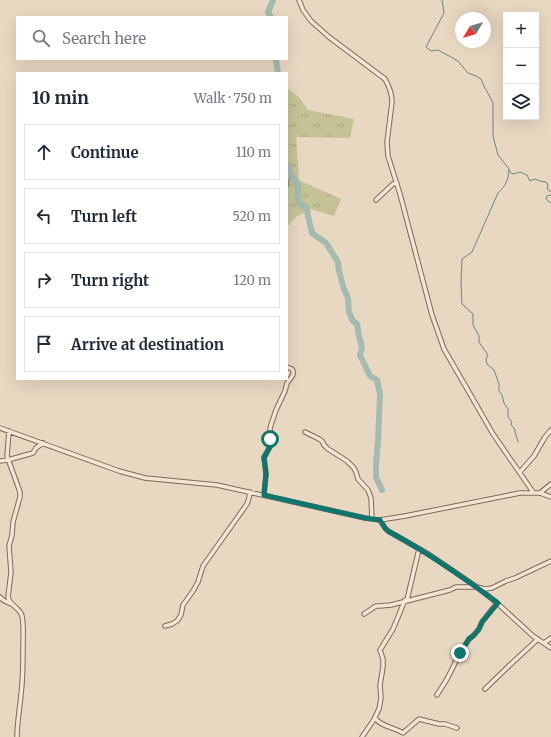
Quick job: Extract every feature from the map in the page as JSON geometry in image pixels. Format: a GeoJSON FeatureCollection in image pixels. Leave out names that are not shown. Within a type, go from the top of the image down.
{"type":"FeatureCollection","features":[{"type":"Feature","properties":{"kind":"street"},"geometry":{"type":"LineString","coordinates":[[299,0],[303,10],[311,21],[329,38],[385,79],[387,83],[392,95],[387,142],[388,156],[397,183],[432,315],[444,349],[490,428],[533,492]]}},
{"type":"Feature","properties":{"kind":"street"},"geometry":{"type":"LineString","coordinates":[[376,200],[393,184],[397,183]]}},
{"type":"Feature","properties":{"kind":"street"},"geometry":{"type":"LineString","coordinates":[[264,495],[266,474],[264,458],[271,445],[270,428],[276,410],[287,383],[292,375],[292,369],[288,368]]}},
{"type":"Feature","properties":{"kind":"street"},"geometry":{"type":"LineString","coordinates":[[0,428],[120,471],[145,478],[217,485],[372,519],[380,520],[405,516],[520,493],[533,492],[551,497]]}},
{"type":"Feature","properties":{"kind":"street"},"geometry":{"type":"LineString","coordinates":[[520,472],[534,456],[551,430]]}},
{"type":"Feature","properties":{"kind":"street"},"geometry":{"type":"LineString","coordinates":[[9,431],[7,452],[8,460],[20,492],[9,546],[11,572],[8,597],[12,604],[19,610],[21,615],[23,641],[22,692],[17,724],[17,737]]}},
{"type":"Feature","properties":{"kind":"street"},"geometry":{"type":"LineString","coordinates":[[305,432],[322,441],[328,449],[347,461],[354,468],[358,479],[368,490],[371,498],[372,519]]}},
{"type":"Feature","properties":{"kind":"street"},"geometry":{"type":"LineString","coordinates":[[0,461],[33,452],[43,443]]}},
{"type":"Feature","properties":{"kind":"street"},"geometry":{"type":"LineString","coordinates":[[540,493],[551,484]]}},
{"type":"Feature","properties":{"kind":"street"},"geometry":{"type":"LineString","coordinates":[[165,626],[176,622],[181,615],[183,605],[198,582],[203,566],[247,504],[250,492]]}},
{"type":"Feature","properties":{"kind":"street"},"geometry":{"type":"LineString","coordinates":[[380,520],[388,531],[430,555],[477,587],[498,603],[533,636],[551,648]]}},
{"type":"Feature","properties":{"kind":"street"},"geometry":{"type":"LineString","coordinates":[[362,737],[375,718],[379,709],[381,698],[380,685],[383,667],[383,659],[380,650],[394,629],[406,600],[419,549]]}},
{"type":"Feature","properties":{"kind":"street"},"geometry":{"type":"LineString","coordinates":[[364,614],[376,606],[391,604],[450,590],[456,587],[477,587],[485,590],[551,561]]}},
{"type":"Feature","properties":{"kind":"street"},"geometry":{"type":"LineString","coordinates":[[0,597],[12,604]]}},
{"type":"Feature","properties":{"kind":"street"},"geometry":{"type":"LineString","coordinates":[[437,695],[469,639],[479,629],[482,622],[498,603]]}},
{"type":"Feature","properties":{"kind":"street"},"geometry":{"type":"LineString","coordinates":[[544,643],[551,638]]}},
{"type":"Feature","properties":{"kind":"street"},"geometry":{"type":"LineString","coordinates":[[485,689],[538,639]]}},
{"type":"Feature","properties":{"kind":"street"},"geometry":{"type":"LineString","coordinates":[[375,718],[379,723],[403,733],[420,719],[457,728]]}},
{"type":"Feature","properties":{"kind":"green space"},"geometry":{"type":"Polygon","coordinates":[[[288,89],[298,96],[308,110],[354,119],[350,138],[296,137],[299,180],[341,199],[334,216],[311,209],[296,217],[288,226],[288,89]]]}},
{"type":"Feature","properties":{"kind":"waterway"},"geometry":{"type":"LineString","coordinates":[[270,16],[268,12],[273,0]]}},
{"type":"Feature","properties":{"kind":"waterway"},"geometry":{"type":"LineString","coordinates":[[442,0],[444,13],[426,47],[431,51],[438,50],[458,61],[468,73],[481,79],[493,103],[493,136],[498,155],[509,169],[506,182],[498,193],[472,252],[462,259],[461,282],[462,304],[473,314],[473,325],[479,336],[479,342],[488,355],[486,359],[487,364],[494,370],[499,384],[499,391],[508,409],[508,417],[512,422],[511,425],[514,428],[518,442]]}},
{"type":"Feature","properties":{"kind":"waterway"},"geometry":{"type":"LineString","coordinates":[[276,60],[278,72]]}},
{"type":"Feature","properties":{"kind":"waterway"},"geometry":{"type":"LineString","coordinates":[[288,167],[298,185],[297,194],[299,203],[307,208],[312,233],[326,243],[338,262],[339,271],[348,298],[349,312],[353,321],[357,324],[362,347],[360,355],[370,376],[377,380],[380,394],[376,477],[382,490]]}},
{"type":"Feature","properties":{"kind":"waterway"},"geometry":{"type":"LineString","coordinates":[[509,170],[514,174],[520,172],[527,175],[530,181],[535,179],[546,182],[548,185],[547,188],[551,191]]}},
{"type":"Feature","properties":{"kind":"waterway"},"geometry":{"type":"LineString","coordinates":[[288,186],[291,173]]}},
{"type":"Feature","properties":{"kind":"waterway"},"geometry":{"type":"LineString","coordinates":[[551,195],[547,196],[546,198],[551,203]]}},
{"type":"Feature","properties":{"kind":"route"},"geometry":{"type":"LineString","coordinates":[[270,439],[271,445],[264,458],[266,474],[264,495],[365,518],[380,520],[388,531],[430,555],[498,603],[482,622],[479,629],[469,639],[460,653]]}}]}
